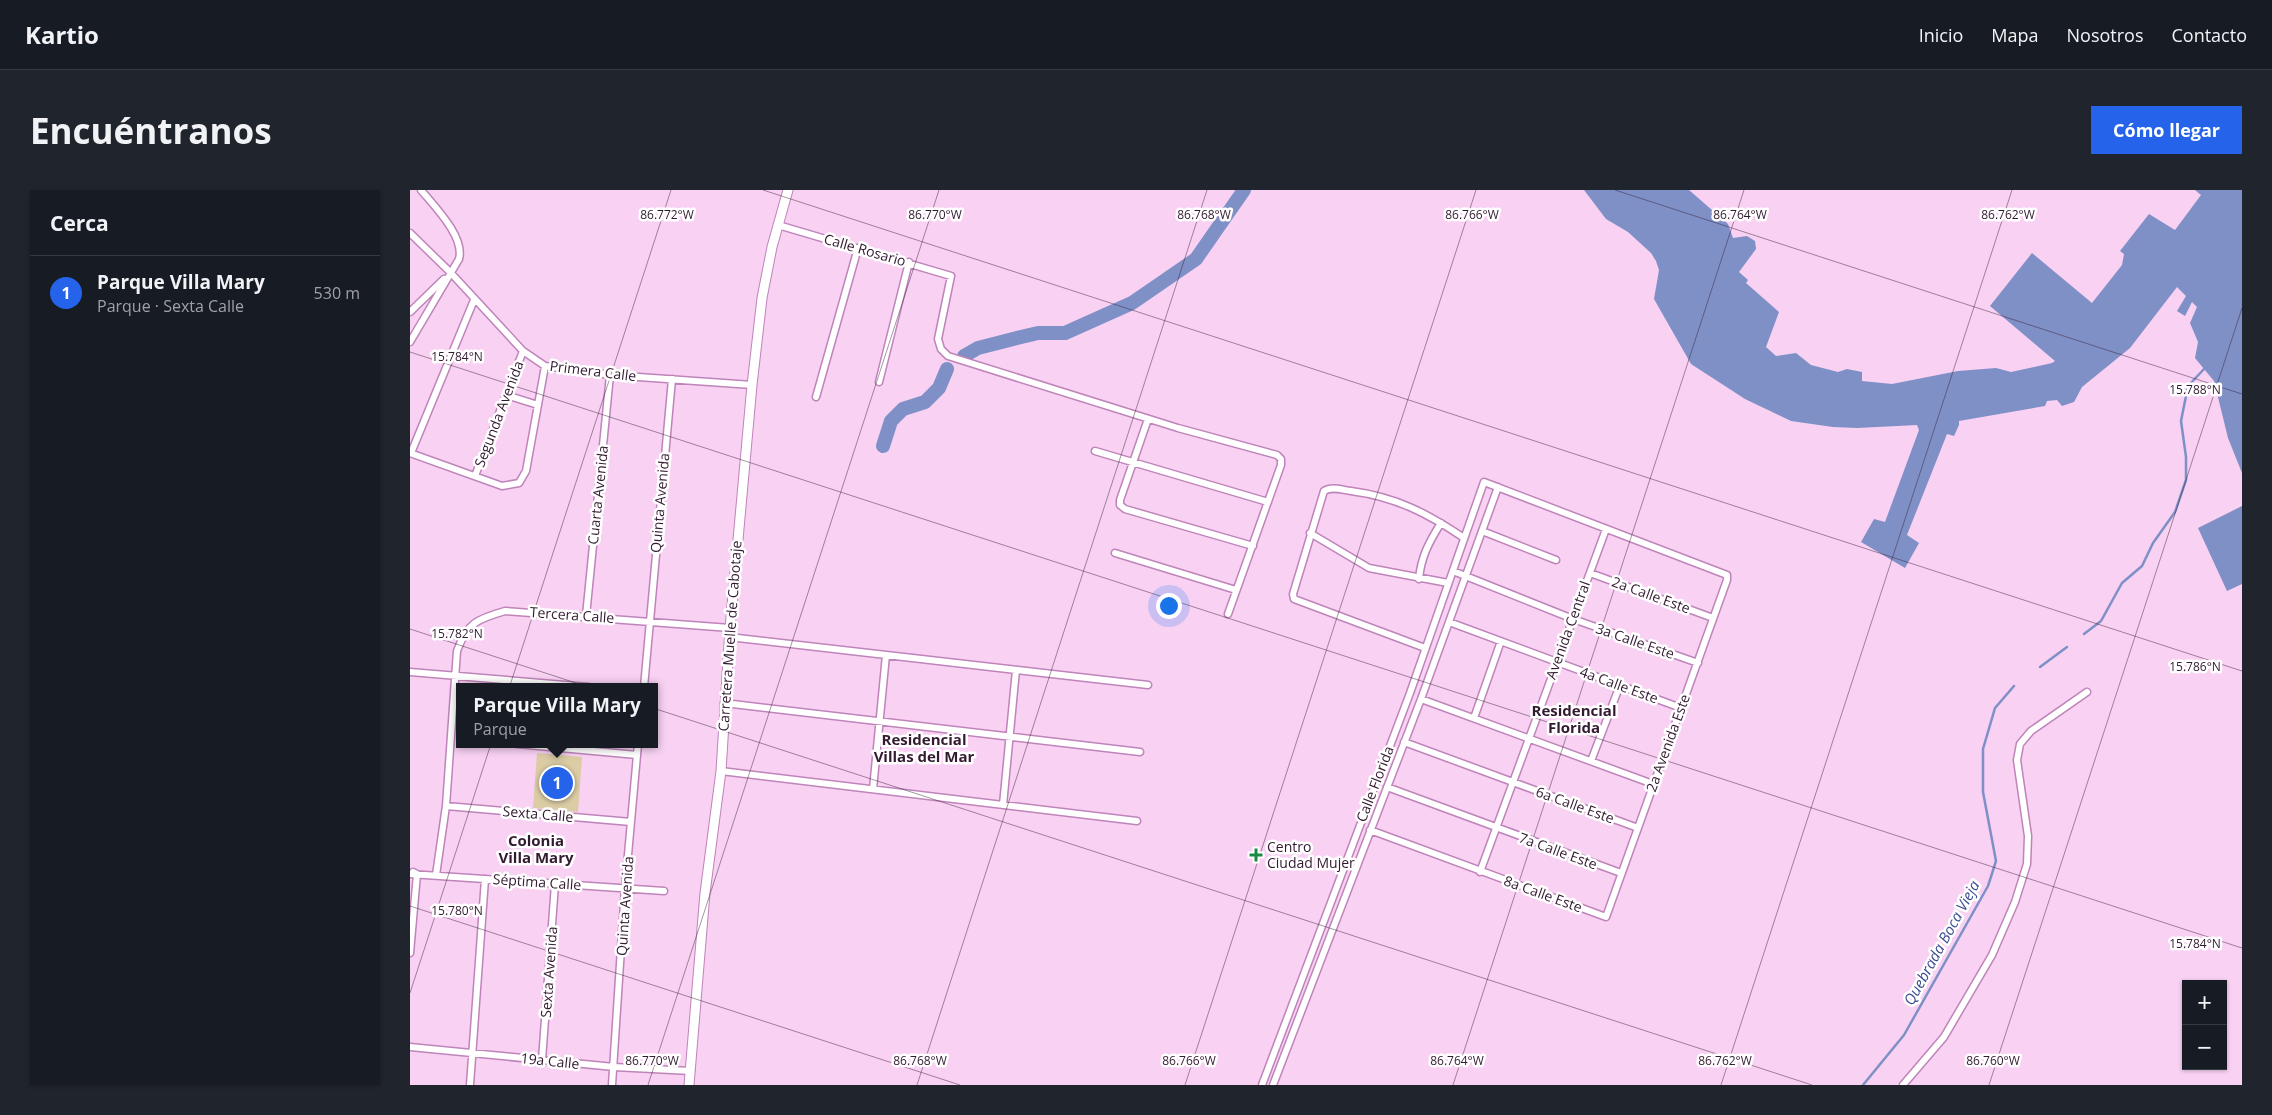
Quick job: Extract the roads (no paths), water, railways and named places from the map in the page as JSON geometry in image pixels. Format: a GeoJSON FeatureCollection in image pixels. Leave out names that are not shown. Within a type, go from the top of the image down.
{"type":"FeatureCollection","features":[{"type":"Feature","properties":{"kind":"main road","name":"Carretera Muelle de Cabotaje"},"geometry":{"type":"LineString","coordinates":[[690,1085],[705,893],[721,771],[724,703],[752,386],[762,298],[778,225],[788,190]]}},
{"type":"Feature","properties":{"kind":"street"},"geometry":{"type":"LineString","coordinates":[[410,342],[459,259],[461,250],[456,237],[421,190]]}},
{"type":"Feature","properties":{"kind":"street","name":"Calle Rosario"},"geometry":{"type":"LineString","coordinates":[[778,225],[909,262],[951,276],[938,339],[941,349],[948,356],[1148,419]]}},
{"type":"Feature","properties":{"kind":"street","name":"Primera Calle"},"geometry":{"type":"LineString","coordinates":[[410,233],[450,272],[522,352],[546,366],[610,375],[752,386]]}},
{"type":"Feature","properties":{"kind":"street"},"geometry":{"type":"LineString","coordinates":[[816,397],[858,248]]}},
{"type":"Feature","properties":{"kind":"street"},"geometry":{"type":"LineString","coordinates":[[879,382],[909,262]]}},
{"type":"Feature","properties":{"kind":"street"},"geometry":{"type":"LineString","coordinates":[[410,312],[450,272]]}},
{"type":"Feature","properties":{"kind":"street"},"geometry":{"type":"LineString","coordinates":[[474,300],[411,453],[502,486],[519,483],[526,471],[546,366]]}},
{"type":"Feature","properties":{"kind":"street","name":"Segunda Avenida"},"geometry":{"type":"LineString","coordinates":[[475,476],[522,352]]}},
{"type":"Feature","properties":{"kind":"street","name":"Cuarta Avenida"},"geometry":{"type":"LineString","coordinates":[[586,616],[610,375]]}},
{"type":"Feature","properties":{"kind":"street","name":"Quinta Avenida"},"geometry":{"type":"LineString","coordinates":[[644,683],[672,379]]}},
{"type":"Feature","properties":{"kind":"street"},"geometry":{"type":"LineString","coordinates":[[506,395],[538,405]]}},
{"type":"Feature","properties":{"kind":"street"},"geometry":{"type":"LineString","coordinates":[[1228,614],[1253,546],[1281,465],[1281,459],[1277,455],[1148,419],[1120,500],[1120,505],[1125,509],[1253,546]]}},
{"type":"Feature","properties":{"kind":"street"},"geometry":{"type":"LineString","coordinates":[[1095,451],[1268,502]]}},
{"type":"Feature","properties":{"kind":"street","name":"Calle Florida"},"geometry":{"type":"LineString","coordinates":[[1262,1085],[1425,648],[1484,482],[1498,487],[1421,698],[1273,1085]]}},
{"type":"Feature","properties":{"kind":"street"},"geometry":{"type":"LineString","coordinates":[[1498,487],[1606,529]]}},
{"type":"Feature","properties":{"kind":"street"},"geometry":{"type":"LineString","coordinates":[[1425,648],[1294,599],[1293,594],[1324,491],[1328,489],[1371,494],[1406,504],[1464,538]]}},
{"type":"Feature","properties":{"kind":"street"},"geometry":{"type":"LineString","coordinates":[[1419,579],[1421,561],[1427,545],[1441,523]]}},
{"type":"Feature","properties":{"kind":"street","name":"2a Avenida Este"},"geometry":{"type":"LineString","coordinates":[[1606,529],[1728,575],[1728,580],[1606,917]]}},
{"type":"Feature","properties":{"kind":"street","name":"Avenida Central"},"geometry":{"type":"LineString","coordinates":[[1480,872],[1606,529]]}},
{"type":"Feature","properties":{"kind":"street"},"geometry":{"type":"LineString","coordinates":[[1482,531],[1556,560]]}},
{"type":"Feature","properties":{"kind":"street"},"geometry":{"type":"LineString","coordinates":[[1310,533],[1370,568],[1448,584]]}},
{"type":"Feature","properties":{"kind":"street"},"geometry":{"type":"LineString","coordinates":[[1115,553],[1236,590]]}},
{"type":"Feature","properties":{"kind":"street","name":"3a Calle Este"},"geometry":{"type":"LineString","coordinates":[[1453,571],[1573,618],[1698,663]]}},
{"type":"Feature","properties":{"kind":"street","name":"2a Calle Este"},"geometry":{"type":"LineString","coordinates":[[1590,572],[1713,618]]}},
{"type":"Feature","properties":{"kind":"street","name":"Tercera Calle"},"geometry":{"type":"LineString","coordinates":[[436,875],[446,806],[457,651],[463,636],[480,618],[505,611],[650,621],[886,655],[1148,684]]}},
{"type":"Feature","properties":{"kind":"street","name":"4a Calle Este"},"geometry":{"type":"LineString","coordinates":[[1449,622],[1681,708]]}},
{"type":"Feature","properties":{"kind":"street"},"geometry":{"type":"LineString","coordinates":[[1474,718],[1501,641]]}},
{"type":"Feature","properties":{"kind":"street"},"geometry":{"type":"LineString","coordinates":[[873,789],[886,655]]}},
{"type":"Feature","properties":{"kind":"street"},"geometry":{"type":"LineString","coordinates":[[1003,804],[1016,670]]}},
{"type":"Feature","properties":{"kind":"street"},"geometry":{"type":"LineString","coordinates":[[410,672],[544,683]]}},
{"type":"Feature","properties":{"kind":"street"},"geometry":{"type":"LineString","coordinates":[[1591,761],[1620,685]]}},
{"type":"Feature","properties":{"kind":"street"},"geometry":{"type":"LineString","coordinates":[[1902,1085],[1944,1037],[1992,955],[2016,902],[2027,864],[2028,836],[2017,760],[2020,744],[2031,731],[2086,692]]}},
{"type":"Feature","properties":{"kind":"street"},"geometry":{"type":"LineString","coordinates":[[1421,698],[1653,784]]}},
{"type":"Feature","properties":{"kind":"street"},"geometry":{"type":"LineString","coordinates":[[724,703],[1140,752]]}},
{"type":"Feature","properties":{"kind":"street"},"geometry":{"type":"LineString","coordinates":[[451,738],[456,739]]}},
{"type":"Feature","properties":{"kind":"street","name":"6a Calle Este"},"geometry":{"type":"LineString","coordinates":[[1404,742],[1638,828]]}},
{"type":"Feature","properties":{"kind":"street"},"geometry":{"type":"LineString","coordinates":[[561,748],[637,755]]}},
{"type":"Feature","properties":{"kind":"street","name":"Quinta Avenida"},"geometry":{"type":"LineString","coordinates":[[612,1085],[625,888],[638,748]]}},
{"type":"Feature","properties":{"kind":"street"},"geometry":{"type":"LineString","coordinates":[[721,771],[1137,821]]}},
{"type":"Feature","properties":{"kind":"street","name":"7a Calle Este"},"geometry":{"type":"LineString","coordinates":[[1387,787],[1621,873]]}},
{"type":"Feature","properties":{"kind":"street","name":"Sexta Calle"},"geometry":{"type":"LineString","coordinates":[[446,806],[631,822]]}},
{"type":"Feature","properties":{"kind":"street","name":"8a Calle Este"},"geometry":{"type":"LineString","coordinates":[[1370,830],[1606,917]]}},
{"type":"Feature","properties":{"kind":"street"},"geometry":{"type":"LineString","coordinates":[[410,870],[413,874],[410,954]]}},
{"type":"Feature","properties":{"kind":"street","name":"Séptima Calle"},"geometry":{"type":"LineString","coordinates":[[413,874],[664,891]]}},
{"type":"Feature","properties":{"kind":"street"},"geometry":{"type":"LineString","coordinates":[[470,1085],[474,1052],[485,879]]}},
{"type":"Feature","properties":{"kind":"street","name":"Sexta Avenida"},"geometry":{"type":"LineString","coordinates":[[542,1060],[556,884]]}},
{"type":"Feature","properties":{"kind":"street","name":"19a Calle"},"geometry":{"type":"LineString","coordinates":[[410,1047],[614,1067],[691,1071]]}},
{"type":"Feature","properties":{"kind":"water"},"geometry":{"type":"Polygon","coordinates":[[[1584,190],[1689,190],[1728,224],[1733,238],[1747,236],[1755,241],[1756,249],[1739,272],[1748,280],[1746,283],[1779,312],[1766,347],[1776,356],[1796,353],[1811,365],[1838,372],[1847,369],[1862,372],[1862,381],[1892,384],[1958,371],[1996,368],[2011,372],[2052,363],[2055,361],[1990,306],[2032,253],[2092,303],[2122,265],[2124,254],[2120,251],[2149,214],[2175,230],[2201,195],[2195,190],[2242,190],[2242,473],[2228,438],[2214,381],[2195,358],[2198,342],[2190,323],[2197,307],[2192,302],[2185,316],[2177,311],[2186,296],[2177,287],[2130,348],[2082,387],[2074,402],[2062,406],[2057,400],[2047,401],[2045,406],[1959,421],[1954,436],[1947,434],[1907,535],[1919,543],[1905,568],[1861,542],[1874,519],[1885,522],[1919,430],[1917,425],[1857,428],[1833,427],[1791,421],[1745,399],[1691,364],[1654,299],[1659,270],[1656,261],[1651,253],[1628,232],[1606,219],[1584,190]]]}},
{"type":"Feature","properties":{"kind":"water"},"geometry":{"type":"Polygon","coordinates":[[[2242,506],[2242,584],[2227,591],[2198,528],[2242,506]]]}},
{"type":"Feature","properties":{"kind":"waterway"},"geometry":{"type":"LineString","coordinates":[[964,356],[978,348],[1038,333],[1065,333],[1132,303],[1196,259],[1244,190]]}},
{"type":"Feature","properties":{"kind":"waterway","name":"Quebrada Boca Vieja"},"geometry":{"type":"LineString","coordinates":[[2084,634],[2101,621],[2122,583],[2142,566],[2153,543],[2175,512],[2186,480],[2186,457],[2181,421],[2188,386],[2205,368]]}},
{"type":"Feature","properties":{"kind":"waterway"},"geometry":{"type":"LineString","coordinates":[[883,446],[891,421],[903,409],[925,402],[939,388],[947,369]]}},
{"type":"Feature","properties":{"kind":"waterway","name":"Quebrada Boca Vieja"},"geometry":{"type":"LineString","coordinates":[[2040,667],[2067,647]]}},
{"type":"Feature","properties":{"kind":"waterway","name":"Quebrada Boca Vieja"},"geometry":{"type":"LineString","coordinates":[[1863,1085],[1904,1035],[1988,886],[1996,861],[1983,792],[1983,749],[1995,708],[2014,686]]}},
{"type":"Feature","properties":{"kind":"place","name":"Parque Villa Mary"},"geometry":{"type":"Point","coordinates":[557,783]}},
{"type":"Feature","properties":{"kind":"place","name":"Centro Ciudad Mujer"},"geometry":{"type":"Point","coordinates":[1256,855]}},
{"type":"Feature","properties":{"kind":"district","name":"Residencial Florida"},"geometry":{"type":"Point","coordinates":[1574,720]}},
{"type":"Feature","properties":{"kind":"district","name":"Residencial Villas del Mar"},"geometry":{"type":"Point","coordinates":[924,748]}},
{"type":"Feature","properties":{"kind":"district","name":"Colonia Villa Mary"},"geometry":{"type":"Point","coordinates":[536,850]}}]}
